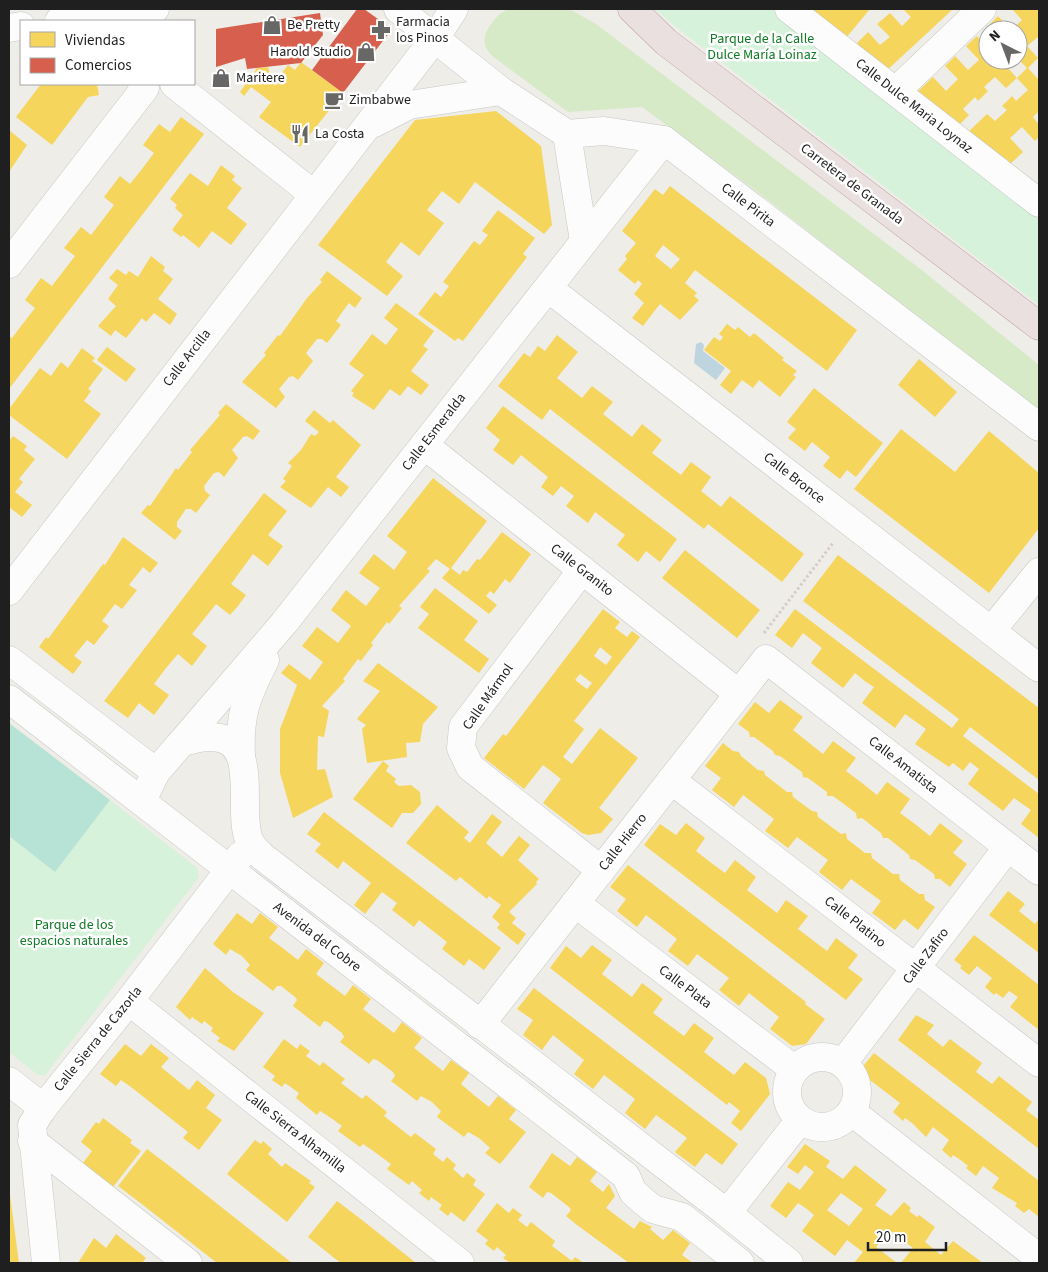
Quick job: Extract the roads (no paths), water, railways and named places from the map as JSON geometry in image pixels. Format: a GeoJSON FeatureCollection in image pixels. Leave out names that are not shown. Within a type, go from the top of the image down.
{"type":"FeatureCollection","features":[{"type":"Feature","properties":{"kind":"highway"},"geometry":{"type":"LineString","coordinates":[[610,9],[666,42]]}},
{"type":"Feature","properties":{"kind":"highway"},"geometry":{"type":"LineString","coordinates":[[632,9],[666,42]]}},
{"type":"Feature","properties":{"kind":"highway","name":"Carretera de Granada"},"geometry":{"type":"LineString","coordinates":[[666,42],[1039,326]]}},
{"type":"Feature","properties":{"kind":"street"},"geometry":{"type":"LineString","coordinates":[[75,20],[123,17],[155,9]]}},
{"type":"Feature","properties":{"kind":"street"},"geometry":{"type":"LineString","coordinates":[[398,9],[501,91],[567,134],[584,241]]}},
{"type":"Feature","properties":{"kind":"street","name":"Calle Arcilla"},"geometry":{"type":"LineString","coordinates":[[10,585],[435,38],[454,9]]}},
{"type":"Feature","properties":{"kind":"street","name":"Calle Arcilla"},"geometry":{"type":"LineString","coordinates":[[435,38],[466,9]]}},
{"type":"Feature","properties":{"kind":"street","name":"Calle Dulce Maria Loynaz"},"geometry":{"type":"LineString","coordinates":[[789,9],[896,91],[1034,190]]}},
{"type":"Feature","properties":{"kind":"street"},"geometry":{"type":"LineString","coordinates":[[896,91],[982,9]]}},
{"type":"Feature","properties":{"kind":"street"},"geometry":{"type":"LineString","coordinates":[[9,264],[149,85]]}},
{"type":"Feature","properties":{"kind":"street"},"geometry":{"type":"LineString","coordinates":[[175,85],[313,194]]}},
{"type":"Feature","properties":{"kind":"street","name":"Calle Arcilla"},"geometry":{"type":"LineString","coordinates":[[366,127],[409,104],[501,91]]}},
{"type":"Feature","properties":{"kind":"street","name":"Calle Pirita"},"geometry":{"type":"LineString","coordinates":[[567,134],[604,131],[672,146],[1039,427]]}},
{"type":"Feature","properties":{"kind":"street","name":"Calle Esmeralda"},"geometry":{"type":"LineString","coordinates":[[142,801],[156,772],[284,623],[584,241],[672,146]]}},
{"type":"Feature","properties":{"kind":"street","name":"Calle Bronce"},"geometry":{"type":"LineString","coordinates":[[548,288],[1039,668]]}},
{"type":"Feature","properties":{"kind":"street","name":"Calle Granito"},"geometry":{"type":"LineString","coordinates":[[424,445],[739,694]]}},
{"type":"Feature","properties":{"kind":"street","name":"Calle Mármol"},"geometry":{"type":"LineString","coordinates":[[582,570],[463,728],[461,748],[470,766],[601,870]]}},
{"type":"Feature","properties":{"kind":"street"},"geometry":{"type":"LineString","coordinates":[[990,631],[1039,572]]}},
{"type":"Feature","properties":{"kind":"street","name":"Calle Esmeralda"},"geometry":{"type":"LineString","coordinates":[[250,843],[243,811],[246,791],[245,767],[241,756],[240,728],[247,696],[284,623]]}},
{"type":"Feature","properties":{"kind":"street","name":"Calle Hierro"},"geometry":{"type":"LineString","coordinates":[[480,1024],[766,659]]}},
{"type":"Feature","properties":{"kind":"street","name":"Calle Amatista"},"geometry":{"type":"LineString","coordinates":[[766,659],[1039,871]]}},
{"type":"Feature","properties":{"kind":"street"},"geometry":{"type":"LineString","coordinates":[[9,660],[156,772]]}},
{"type":"Feature","properties":{"kind":"street","name":"Avenida del Cobre"},"geometry":{"type":"LineString","coordinates":[[9,698],[626,1176],[633,1192],[653,1209],[682,1217],[740,1263]]}},
{"type":"Feature","properties":{"kind":"street"},"geometry":{"type":"LineString","coordinates":[[182,742],[209,737],[222,739],[233,746],[241,756]]}},
{"type":"Feature","properties":{"kind":"street","name":"Calle Platino"},"geometry":{"type":"LineString","coordinates":[[672,780],[1039,1063]]}},
{"type":"Feature","properties":{"kind":"street"},"geometry":{"type":"LineString","coordinates":[[250,843],[263,857],[700,1192],[789,1263]]}},
{"type":"Feature","properties":{"kind":"street","name":"Calle Sierra de Cazorla"},"geometry":{"type":"LineString","coordinates":[[46,1263],[32,1142],[32,1125],[43,1108],[129,1001],[250,843]]}},
{"type":"Feature","properties":{"kind":"street","name":"Calle Zafiro"},"geometry":{"type":"LineString","coordinates":[[843,1063],[1008,847]]}},
{"type":"Feature","properties":{"kind":"street","name":"Calle Plata"},"geometry":{"type":"LineString","coordinates":[[575,903],[795,1070]]}},
{"type":"Feature","properties":{"kind":"street","name":"Calle Sierra Alhamilla"},"geometry":{"type":"LineString","coordinates":[[129,1001],[460,1263]]}},
{"type":"Feature","properties":{"kind":"street"},"geometry":{"type":"LineString","coordinates":[[819,1057],[833,1058],[843,1063],[852,1072],[857,1085],[857,1100],[852,1112],[841,1122],[823,1128],[809,1125],[800,1120],[790,1106],[787,1095],[788,1082],[795,1070],[807,1060],[819,1057]]}},
{"type":"Feature","properties":{"kind":"street"},"geometry":{"type":"LineString","coordinates":[[9,1081],[43,1108]]}},
{"type":"Feature","properties":{"kind":"street"},"geometry":{"type":"LineString","coordinates":[[852,1112],[1039,1258]]}},
{"type":"Feature","properties":{"kind":"street"},"geometry":{"type":"LineString","coordinates":[[727,1213],[800,1120]]}},
{"type":"Feature","properties":{"kind":"street"},"geometry":{"type":"LineString","coordinates":[[32,1142],[188,1263]]}},
{"type":"Feature","properties":{"kind":"street"},"geometry":{"type":"LineString","coordinates":[[626,1176],[646,1151]]}},
{"type":"Feature","properties":{"kind":"street"},"geometry":{"type":"LineString","coordinates":[[682,1217],[700,1192]]}},
{"type":"Feature","properties":{"kind":"water"},"geometry":{"type":"Polygon","coordinates":[[[701,342],[704,345],[703,351],[725,368],[716,380],[694,363],[696,344],[701,342]]]}},
{"type":"Feature","properties":{"kind":"place","name":"Be Pretty"},"geometry":{"type":"Point","coordinates":[272,25]}},
{"type":"Feature","properties":{"kind":"place","name":"Farmacia los Pinos"},"geometry":{"type":"Point","coordinates":[381,30]}},
{"type":"Feature","properties":{"kind":"place","name":"Harold Studio"},"geometry":{"type":"Point","coordinates":[366,52]}},
{"type":"Feature","properties":{"kind":"place","name":"Maritere"},"geometry":{"type":"Point","coordinates":[221,78]}},
{"type":"Feature","properties":{"kind":"place","name":"Zimbabwe"},"geometry":{"type":"Point","coordinates":[334,100]}},
{"type":"Feature","properties":{"kind":"place","name":"La Costa"},"geometry":{"type":"Point","coordinates":[300,134]}},
{"type":"Feature","properties":{"kind":"park label","name":"Parque de la Calle Dulce María Loinaz"},"geometry":{"type":"Point","coordinates":[762,48]}},
{"type":"Feature","properties":{"kind":"park label","name":"Parque de los espacios naturales"},"geometry":{"type":"Point","coordinates":[74,934]}}]}
